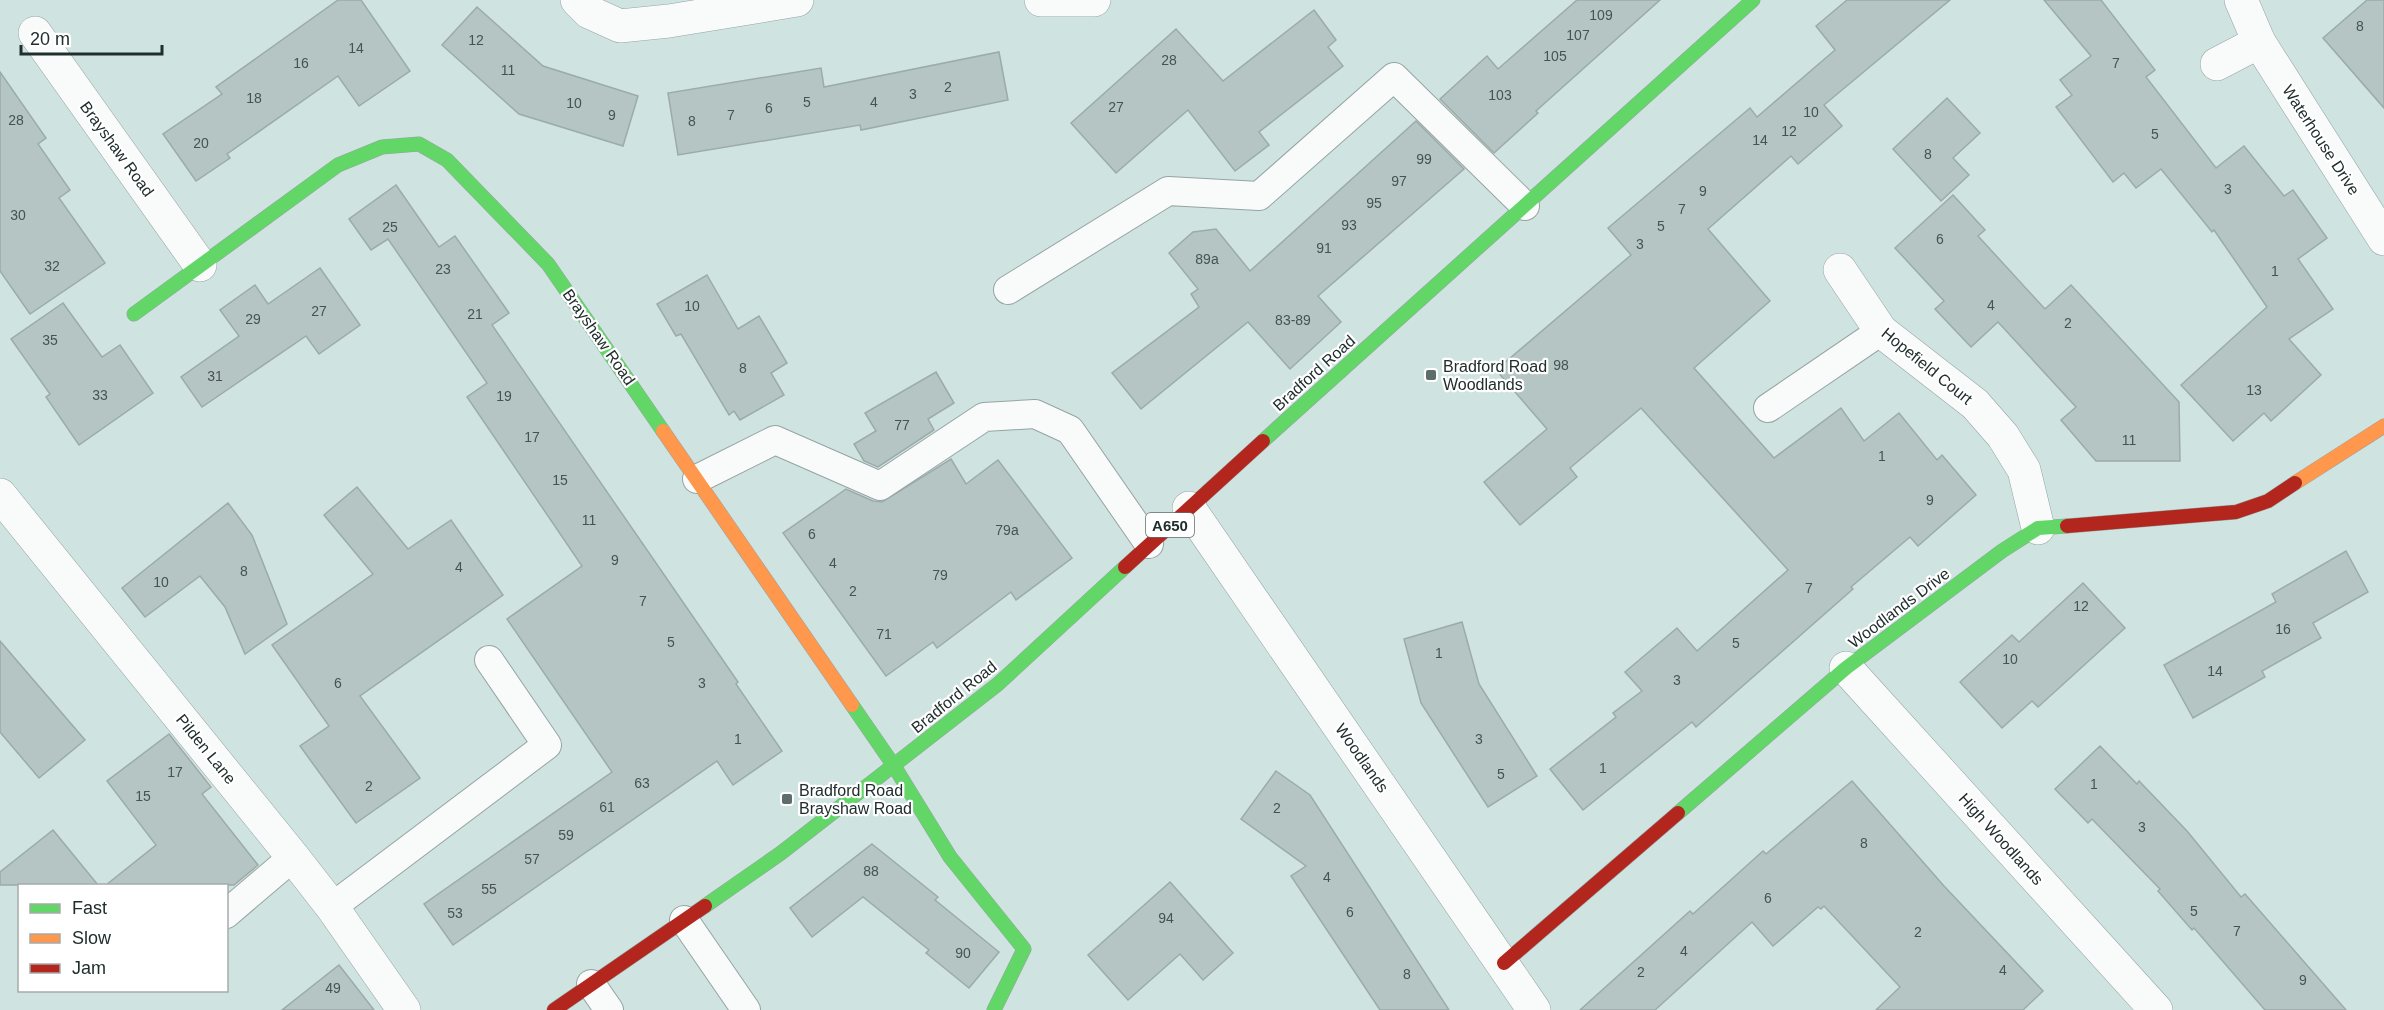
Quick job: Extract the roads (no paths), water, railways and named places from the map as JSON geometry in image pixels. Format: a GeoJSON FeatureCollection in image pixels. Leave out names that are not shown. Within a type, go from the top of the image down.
{"type":"FeatureCollection","features":[{"type":"Feature","properties":{"kind":"street"},"geometry":{"type":"LineString","coordinates":[[577,0],[589,12],[620,26],[669,21],[797,0]]}},
{"type":"Feature","properties":{"kind":"street"},"geometry":{"type":"LineString","coordinates":[[1041,0],[1094,0]]}},
{"type":"Feature","properties":{"kind":"street","name":"Bradford Road"},"geometry":{"type":"LineString","coordinates":[[554,1010],[781,853],[998,684],[1149,544],[1753,0]]}},
{"type":"Feature","properties":{"kind":"street","name":"Waterhouse Drive"},"geometry":{"type":"LineString","coordinates":[[2241,0],[2259,42],[2384,238]]}},
{"type":"Feature","properties":{"kind":"street","name":"Brayshaw Road"},"geometry":{"type":"LineString","coordinates":[[35,33],[200,265]]}},
{"type":"Feature","properties":{"kind":"street"},"geometry":{"type":"LineString","coordinates":[[2217,64],[2259,42]]}},
{"type":"Feature","properties":{"kind":"street","name":"Brayshaw Road"},"geometry":{"type":"LineString","coordinates":[[134,314],[338,165],[382,147],[419,144],[447,160],[548,264],[894,766]]}},
{"type":"Feature","properties":{"kind":"street","name":"Hopefield Court"},"geometry":{"type":"LineString","coordinates":[[1840,270],[1881,331],[1975,404],[2003,436],[2024,470],[2038,528]]}},
{"type":"Feature","properties":{"kind":"street","name":"Woodlands Drive"},"geometry":{"type":"LineString","coordinates":[[1504,963],[1846,668],[2002,551],[2038,528],[2236,512],[2268,501],[2384,426]]}},
{"type":"Feature","properties":{"kind":"street","name":"Pilden Lane"},"geometry":{"type":"LineString","coordinates":[[0,495],[293,857],[332,907],[404,1010]]}},
{"type":"Feature","properties":{"kind":"street","name":"Woodlands"},"geometry":{"type":"LineString","coordinates":[[1189,508],[1504,963],[1534,1010]]}},
{"type":"Feature","properties":{"kind":"street","name":"High Woodlands"},"geometry":{"type":"LineString","coordinates":[[1846,668],[2156,1010]]}},
{"type":"Feature","properties":{"kind":"street"},"geometry":{"type":"LineString","coordinates":[[894,766],[950,857],[1024,949],[994,1010]]}},
{"type":"Feature","properties":{"kind":"lane"},"geometry":{"type":"LineString","coordinates":[[1008,290],[1168,191],[1259,196],[1394,77],[1525,206]]}},
{"type":"Feature","properties":{"kind":"lane"},"geometry":{"type":"LineString","coordinates":[[1768,408],[1881,331]]}},
{"type":"Feature","properties":{"kind":"lane"},"geometry":{"type":"LineString","coordinates":[[697,479],[775,440],[880,486],[984,417],[1035,414],[1070,430],[1149,544]]}},
{"type":"Feature","properties":{"kind":"lane"},"geometry":{"type":"LineString","coordinates":[[332,907],[547,744],[489,660]]}},
{"type":"Feature","properties":{"kind":"lane"},"geometry":{"type":"LineString","coordinates":[[228,912],[293,857]]}},
{"type":"Feature","properties":{"kind":"lane"},"geometry":{"type":"LineString","coordinates":[[684,920],[746,1010]]}},
{"type":"Feature","properties":{"kind":"lane"},"geometry":{"type":"LineString","coordinates":[[591,984],[609,1010]]}},
{"type":"Feature","properties":{"kind":"place","name":"Bradford Road Woodlands"},"geometry":{"type":"Point","coordinates":[1431,375]}},
{"type":"Feature","properties":{"kind":"place","name":"Bradford Road Brayshaw Road"},"geometry":{"type":"Point","coordinates":[787,799]}}]}
